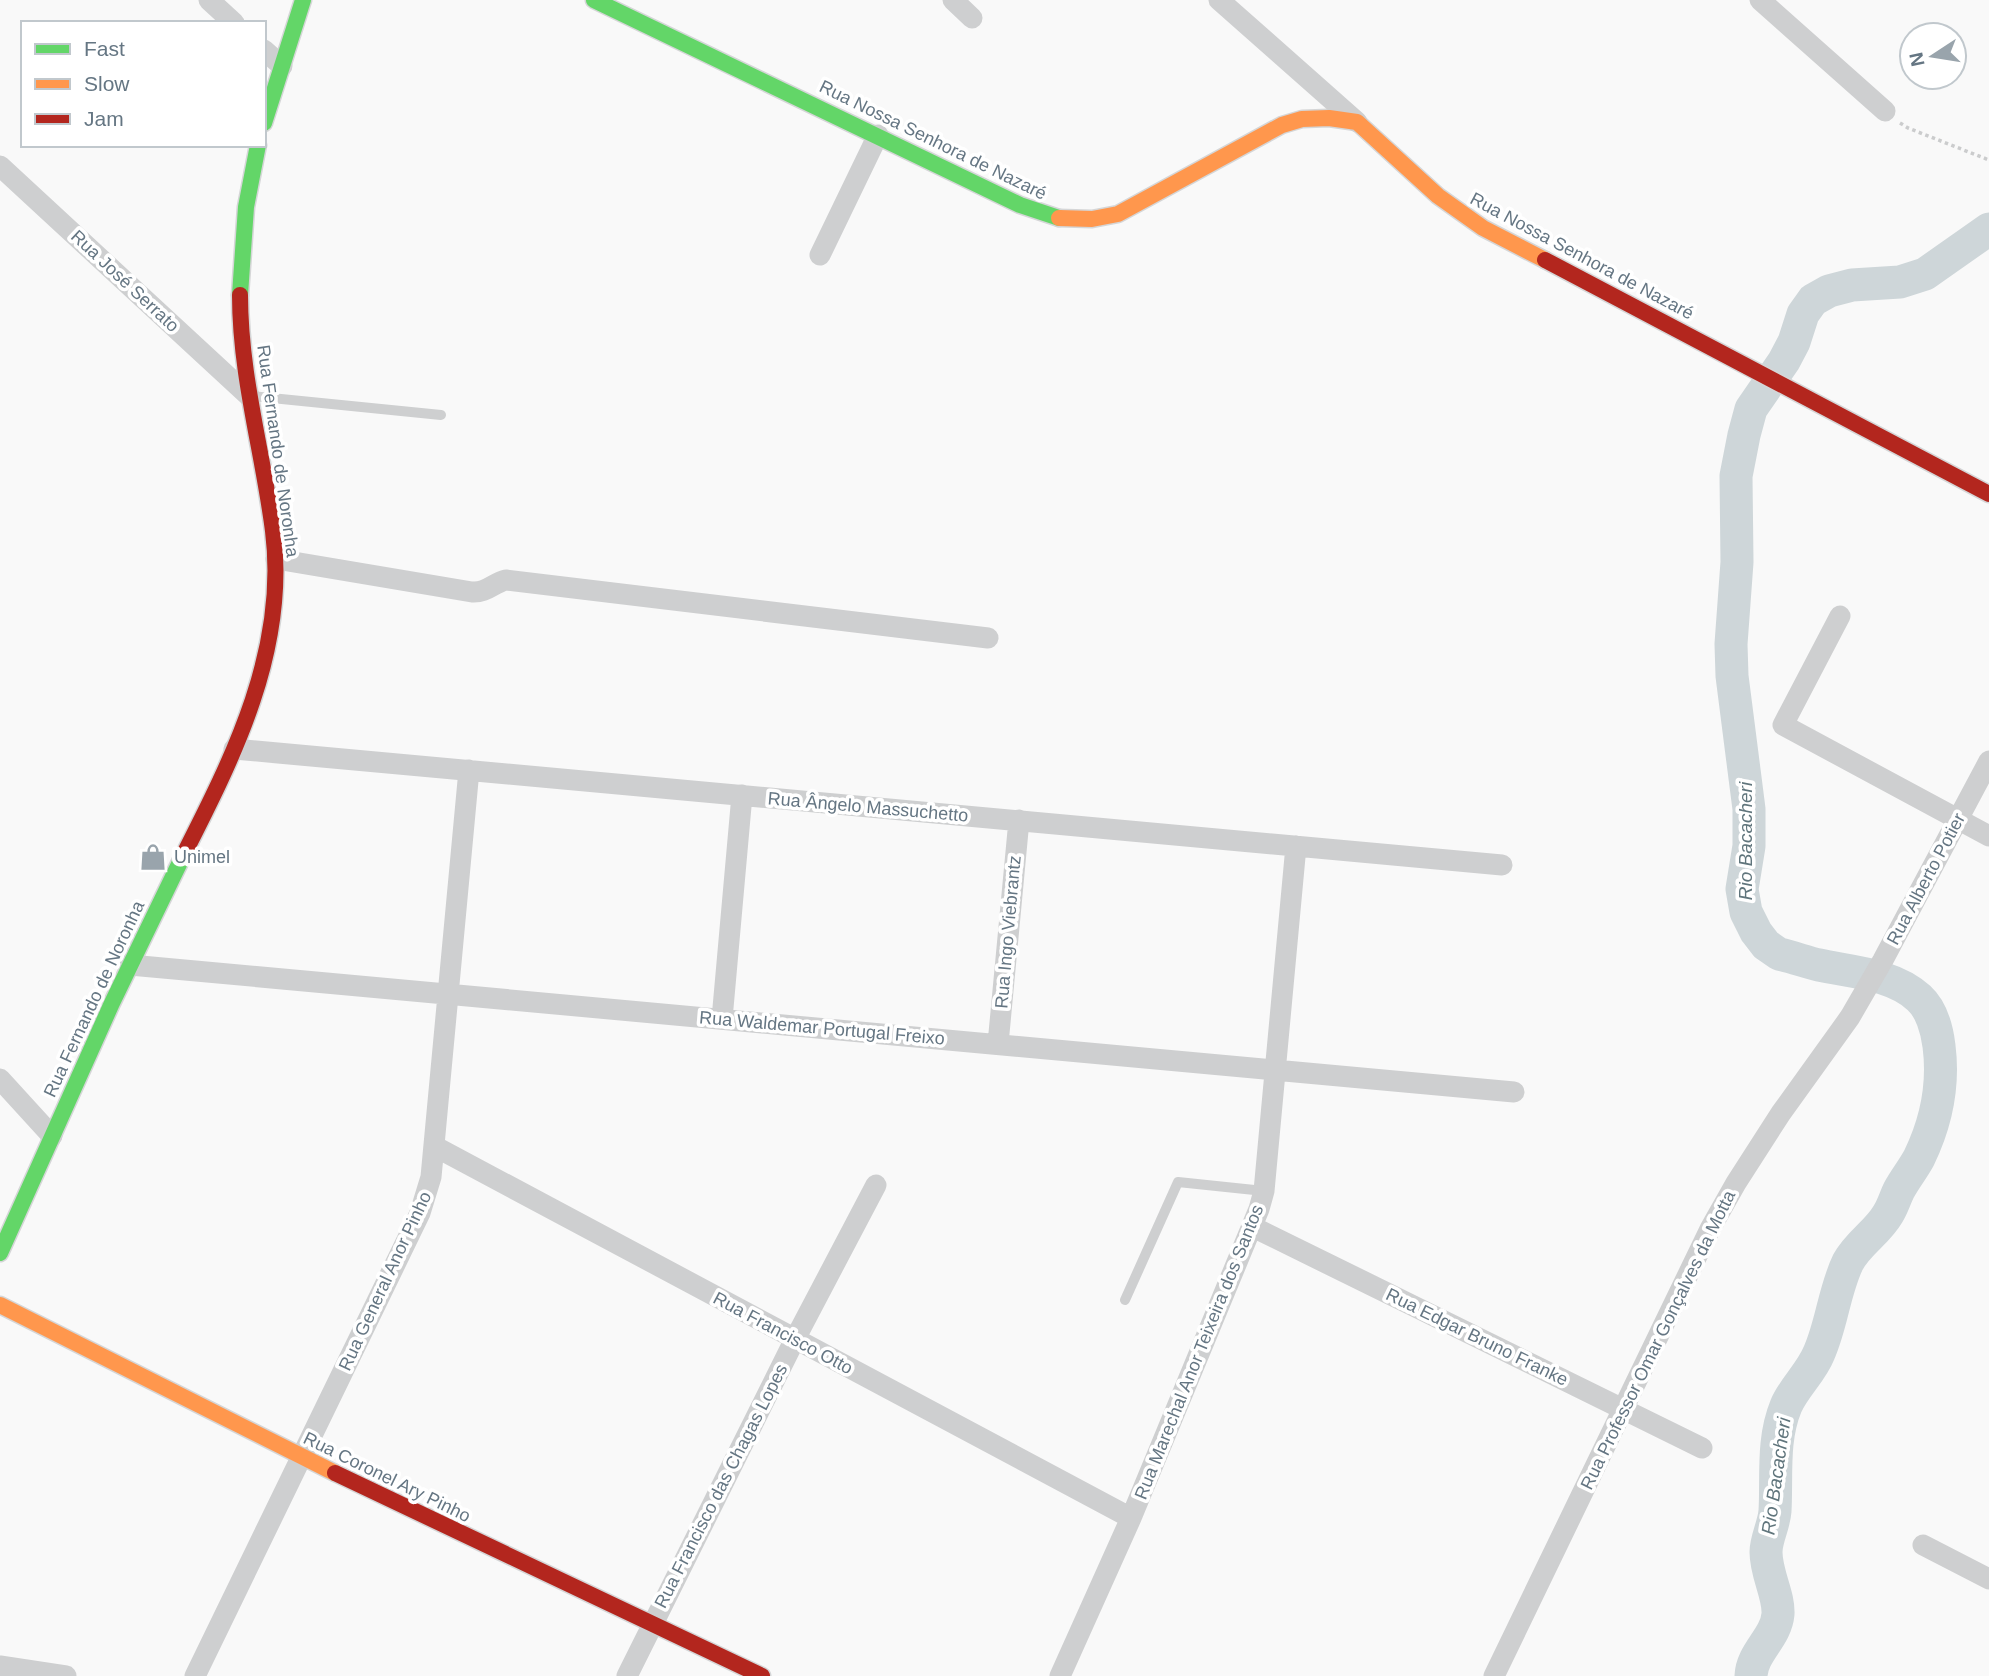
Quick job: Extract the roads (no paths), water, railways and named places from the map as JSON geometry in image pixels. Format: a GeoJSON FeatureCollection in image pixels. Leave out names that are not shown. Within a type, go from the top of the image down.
{"type":"FeatureCollection","features":[{"type":"Feature","properties":{"kind":"street"},"geometry":{"type":"LineString","coordinates":[[209,0],[232,21]]}},
{"type":"Feature","properties":{"kind":"street"},"geometry":{"type":"LineString","coordinates":[[266,117],[303,0]]}},
{"type":"Feature","properties":{"kind":"street","name":"Rua Nossa Senhora de Nazaré"},"geometry":{"type":"LineString","coordinates":[[594,0],[1042,215],[1068,220],[1095,220],[1118,214],[1282,125],[1302,119],[1357,122],[1438,196],[1483,228],[1989,495]]}},
{"type":"Feature","properties":{"kind":"street"},"geometry":{"type":"LineString","coordinates":[[953,0],[972,18]]}},
{"type":"Feature","properties":{"kind":"street"},"geometry":{"type":"LineString","coordinates":[[1219,0],[1357,122]]}},
{"type":"Feature","properties":{"kind":"street"},"geometry":{"type":"LineString","coordinates":[[1760,0],[1885,111]]}},
{"type":"Feature","properties":{"kind":"street"},"geometry":{"type":"LineString","coordinates":[[266,52],[282,66]]}},
{"type":"Feature","properties":{"kind":"street"},"geometry":{"type":"LineString","coordinates":[[820,255],[878,135]]}},
{"type":"Feature","properties":{"kind":"street","name":"Rua Fernando de Noronha"},"geometry":{"type":"LineString","coordinates":[[0,1253],[130,965],[234,749],[269,648],[274,615],[276,559],[269,501],[249,396],[241,327],[241,252],[258,147]]}},
{"type":"Feature","properties":{"kind":"street","name":"Rua José Serrato"},"geometry":{"type":"LineString","coordinates":[[0,166],[249,396]]}},
{"type":"Feature","properties":{"kind":"street"},"geometry":{"type":"LineString","coordinates":[[276,559],[472,593],[483,593],[498,582],[506,580],[988,638]]}},
{"type":"Feature","properties":{"kind":"street"},"geometry":{"type":"LineString","coordinates":[[1840,616],[1783,725],[1989,836]]}},
{"type":"Feature","properties":{"kind":"street","name":"Rua Ângelo Massuchetto"},"geometry":{"type":"LineString","coordinates":[[234,749],[1502,864]]}},
{"type":"Feature","properties":{"kind":"street","name":"Rua Alberto Potier"},"geometry":{"type":"LineString","coordinates":[[1870,982],[1989,761]]}},
{"type":"Feature","properties":{"kind":"street","name":"Rua General Anor Pinho"},"geometry":{"type":"LineString","coordinates":[[195,1676],[420,1213],[431,1177],[469,770]]}},
{"type":"Feature","properties":{"kind":"street"},"geometry":{"type":"LineString","coordinates":[[722,1019],[742,795]]}},
{"type":"Feature","properties":{"kind":"street","name":"Rua Ingo Viebrantz"},"geometry":{"type":"LineString","coordinates":[[998,1044],[1019,820]]}},
{"type":"Feature","properties":{"kind":"street","name":"Rua Marechal Anor Teixeira dos Santos"},"geometry":{"type":"LineString","coordinates":[[1060,1676],[1131,1518],[1253,1227],[1264,1191],[1296,846]]}},
{"type":"Feature","properties":{"kind":"street","name":"Rua Waldemar Portugal Freixo"},"geometry":{"type":"LineString","coordinates":[[130,965],[1514,1092]]}},
{"type":"Feature","properties":{"kind":"street","name":"Rua Professor Omar Gonçalves da Motta"},"geometry":{"type":"LineString","coordinates":[[1494,1676],[1710,1229],[1781,1113],[1850,1017],[1870,982]]}},
{"type":"Feature","properties":{"kind":"street"},"geometry":{"type":"LineString","coordinates":[[0,1079],[52,1136]]}},
{"type":"Feature","properties":{"kind":"street","name":"Rua Francisco Otto"},"geometry":{"type":"LineString","coordinates":[[434,1146],[1131,1518]]}},
{"type":"Feature","properties":{"kind":"street","name":"Rua Francisco das Chagas Lopes"},"geometry":{"type":"LineString","coordinates":[[627,1676],[795,1339],[876,1185]]}},
{"type":"Feature","properties":{"kind":"street","name":"Rua Edgar Bruno Franke"},"geometry":{"type":"LineString","coordinates":[[1253,1227],[1702,1448]]}},
{"type":"Feature","properties":{"kind":"street","name":"Rua Coronel Ary Pinho"},"geometry":{"type":"LineString","coordinates":[[0,1305],[301,1457],[762,1676]]}},
{"type":"Feature","properties":{"kind":"street"},"geometry":{"type":"LineString","coordinates":[[1923,1545],[1989,1579]]}},
{"type":"Feature","properties":{"kind":"street"},"geometry":{"type":"LineString","coordinates":[[0,1666],[66,1676]]}},
{"type":"Feature","properties":{"kind":"lane"},"geometry":{"type":"LineString","coordinates":[[249,396],[441,415]]}},
{"type":"Feature","properties":{"kind":"lane"},"geometry":{"type":"LineString","coordinates":[[1125,1300],[1178,1182],[1264,1191]]}},
{"type":"Feature","properties":{"kind":"waterway","name":"Rio Bacacheri"},"geometry":{"type":"LineString","coordinates":[[1751,1676],[1755,1660],[1773,1630],[1778,1614],[1766,1552],[1775,1511],[1777,1445],[1782,1419],[1789,1399],[1819,1353],[1848,1262],[1888,1214],[1925,1145],[1937,1104],[1940,1061],[1937,1033],[1930,1014],[1919,998],[1909,990],[1872,975],[1779,954],[1766,945],[1746,912],[1742,889],[1749,846],[1749,809],[1732,676],[1731,644],[1737,562],[1736,476],[1751,409],[1784,361],[1794,342],[1803,314],[1813,300],[1829,291],[1852,285],[1900,282],[1925,274],[1989,229]]}},
{"type":"Feature","properties":{"kind":"place","name":"Unimel"},"geometry":{"type":"Point","coordinates":[153,857]}}]}
